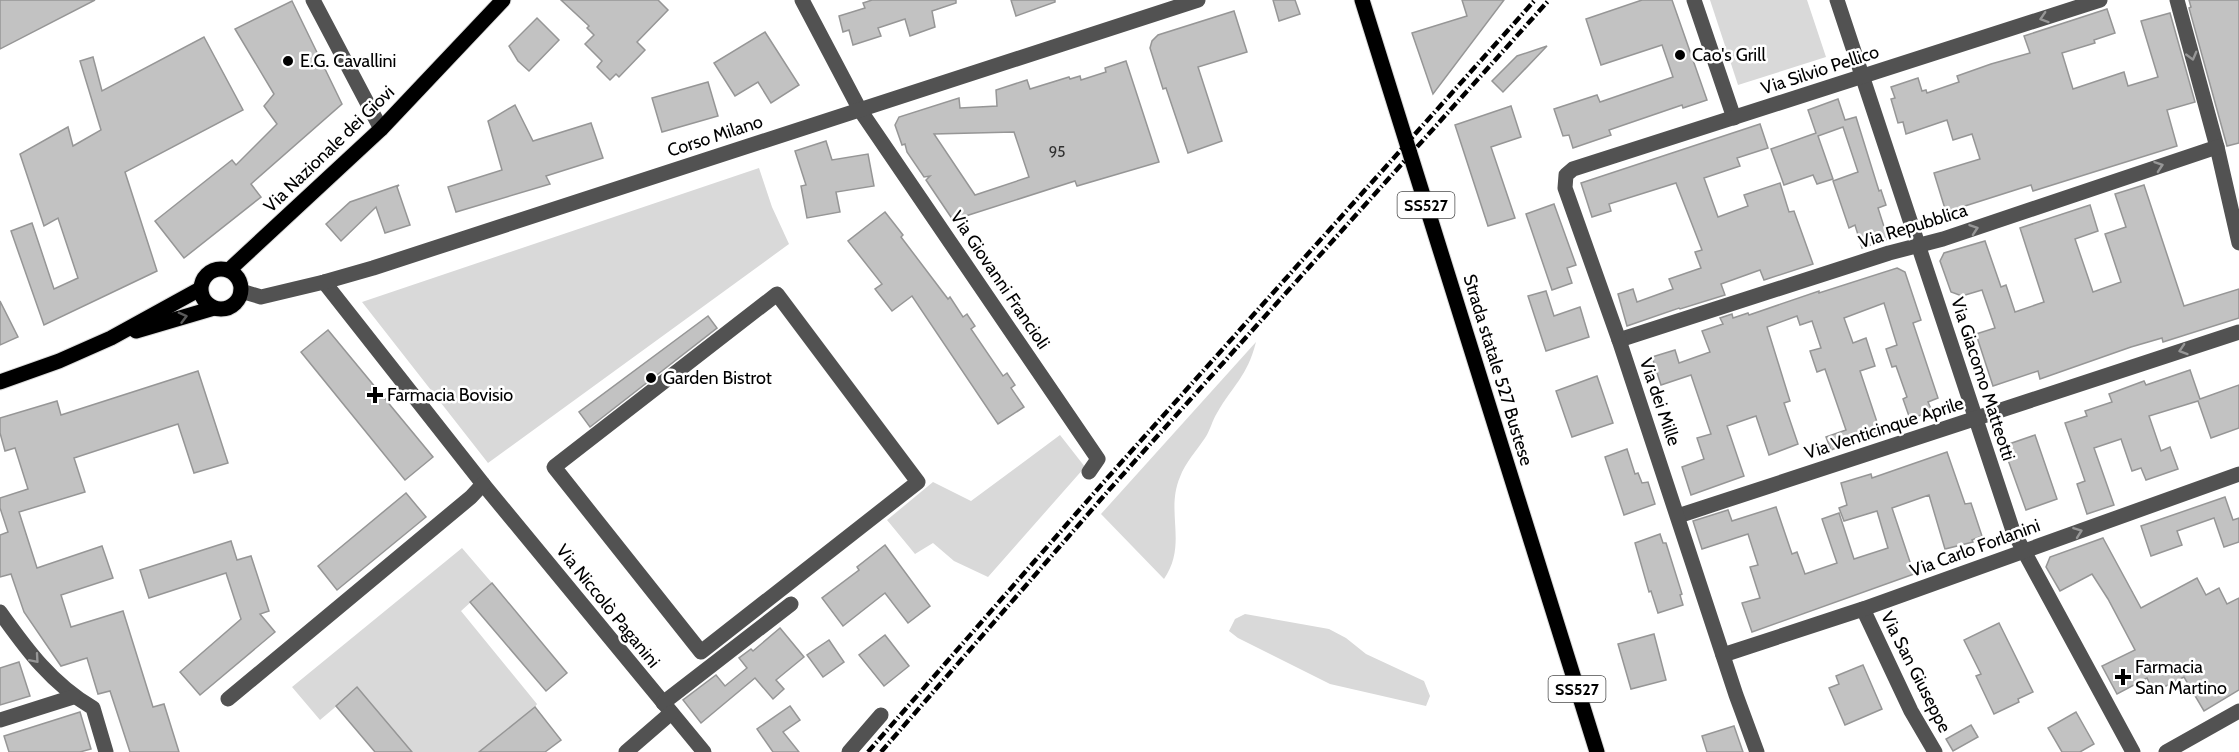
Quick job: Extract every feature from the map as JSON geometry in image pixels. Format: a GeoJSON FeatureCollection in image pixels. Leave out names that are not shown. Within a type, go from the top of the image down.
{"type":"FeatureCollection","features":[{"type":"Feature","properties":{"kind":"main road","name":"Via Nazionale dei Giovi"},"geometry":{"type":"LineString","coordinates":[[229,270],[381,129],[503,0]]}},
{"type":"Feature","properties":{"kind":"main road","name":"Strada statale 527 Bustese"},"geometry":{"type":"LineString","coordinates":[[1362,0],[1597,752]]}},
{"type":"Feature","properties":{"kind":"main road"},"geometry":{"type":"LineString","coordinates":[[111,338],[232,306],[238,300],[241,291],[238,279],[229,270],[221,268],[210,272],[202,281],[200,289],[204,301],[214,309]]}},
{"type":"Feature","properties":{"kind":"main road"},"geometry":{"type":"LineString","coordinates":[[0,382],[58,361],[111,338],[200,289]]}},
{"type":"Feature","properties":{"kind":"street"},"geometry":{"type":"LineString","coordinates":[[313,0],[381,129]]}},
{"type":"Feature","properties":{"kind":"street"},"geometry":{"type":"LineString","coordinates":[[802,0],[860,110]]}},
{"type":"Feature","properties":{"kind":"street","name":"Corso Milano"},"geometry":{"type":"LineString","coordinates":[[241,291],[261,297],[324,282],[1198,0]]}},
{"type":"Feature","properties":{"kind":"street"},"geometry":{"type":"LineString","coordinates":[[1694,0],[1734,118]]}},
{"type":"Feature","properties":{"kind":"street","name":"Via Giacomo Matteotti"},"geometry":{"type":"LineString","coordinates":[[1838,0],[2013,531],[2133,752]]}},
{"type":"Feature","properties":{"kind":"street","name":"Via Silvio Pellico"},"geometry":{"type":"LineString","coordinates":[[1565,189],[1566,175],[1573,170],[2100,0]]}},
{"type":"Feature","properties":{"kind":"street"},"geometry":{"type":"LineString","coordinates":[[2177,0],[2217,147],[2239,243]]}},
{"type":"Feature","properties":{"kind":"street","name":"Via Giovanni Francioli"},"geometry":{"type":"LineString","coordinates":[[860,110],[1098,459],[1089,472]]}},
{"type":"Feature","properties":{"kind":"street","name":"Via Repubblica"},"geometry":{"type":"LineString","coordinates":[[1619,340],[1943,239],[2217,147]]}},
{"type":"Feature","properties":{"kind":"street","name":"Via dei Mille"},"geometry":{"type":"LineString","coordinates":[[1565,189],[1619,340],[1757,752]]}},
{"type":"Feature","properties":{"kind":"street","name":"Via Niccolò Paganini"},"geometry":{"type":"LineString","coordinates":[[324,282],[483,484],[704,752]]}},
{"type":"Feature","properties":{"kind":"street"},"geometry":{"type":"LineString","coordinates":[[777,294],[918,482],[700,652],[554,467],[777,294]]}},
{"type":"Feature","properties":{"kind":"street","name":"Via Venticinque Aprile"},"geometry":{"type":"LineString","coordinates":[[1678,516],[2239,332]]}},
{"type":"Feature","properties":{"kind":"street","name":"Via Carlo Forlanini"},"geometry":{"type":"LineString","coordinates":[[1723,655],[1863,609],[2239,474]]}},
{"type":"Feature","properties":{"kind":"street"},"geometry":{"type":"LineString","coordinates":[[228,699],[471,497],[483,484]]}},
{"type":"Feature","properties":{"kind":"street"},"geometry":{"type":"LineString","coordinates":[[626,752],[667,708],[791,604]]}},
{"type":"Feature","properties":{"kind":"street","name":"Via San Giuseppe"},"geometry":{"type":"LineString","coordinates":[[1863,609],[1911,711],[1935,752]]}},
{"type":"Feature","properties":{"kind":"street"},"geometry":{"type":"LineString","coordinates":[[0,612],[30,654],[54,681],[73,697],[93,708],[106,752]]}},
{"type":"Feature","properties":{"kind":"street"},"geometry":{"type":"LineString","coordinates":[[0,720],[73,697]]}},
{"type":"Feature","properties":{"kind":"street"},"geometry":{"type":"LineString","coordinates":[[2166,752],[2239,711]]}},
{"type":"Feature","properties":{"kind":"street"},"geometry":{"type":"LineString","coordinates":[[849,752],[881,715]]}},
{"type":"Feature","properties":{"kind":"shaded area"},"geometry":{"type":"Polygon","coordinates":[[[1710,0],[1807,0],[1826,57],[1738,85],[1710,0]]]}},
{"type":"Feature","properties":{"kind":"shaded area"},"geometry":{"type":"Polygon","coordinates":[[[759,168],[772,207],[789,244],[488,463],[362,302],[759,168]]]}},
{"type":"Feature","properties":{"kind":"shaded area"},"geometry":{"type":"Polygon","coordinates":[[[1256,342],[1244,372],[1215,416],[1207,435],[1180,477],[1175,503],[1175,553],[1164,579],[1101,514],[1256,342]]]}},
{"type":"Feature","properties":{"kind":"shaded area"},"geometry":{"type":"Polygon","coordinates":[[[1060,435],[1085,467],[988,577],[954,561],[933,543],[915,554],[887,520],[933,482],[971,501],[1060,435]]]}},
{"type":"Feature","properties":{"kind":"shaded area"},"geometry":{"type":"Polygon","coordinates":[[[462,548],[492,583],[461,611],[537,704],[535,707],[479,752],[412,752],[358,688],[320,720],[292,687],[462,548]]]}},
{"type":"Feature","properties":{"kind":"shaded area"},"geometry":{"type":"Polygon","coordinates":[[[1245,614],[1329,629],[1346,638],[1366,654],[1424,681],[1430,696],[1426,706],[1330,684],[1238,638],[1229,631],[1235,619],[1245,614]]]}},
{"type":"Feature","properties":{"kind":"building"},"geometry":{"type":"Polygon","coordinates":[[[0,0],[95,0],[0,49],[0,0]]]}},
{"type":"Feature","properties":{"kind":"building"},"geometry":{"type":"Polygon","coordinates":[[[561,0],[658,0],[668,10],[637,42],[645,50],[619,77],[616,74],[610,80],[597,67],[602,61],[585,44],[594,35],[587,28],[589,26],[561,0]]]}},
{"type":"Feature","properties":{"kind":"building"},"geometry":{"type":"Polygon","coordinates":[[[872,0],[956,0],[956,3],[932,11],[935,27],[910,36],[905,19],[878,28],[881,36],[853,45],[849,30],[843,32],[839,16],[865,8],[863,3],[872,0]]]}},
{"type":"Feature","properties":{"kind":"building"},"geometry":{"type":"Polygon","coordinates":[[[1011,0],[1055,0],[1055,2],[1016,16],[1011,0]]]}},
{"type":"Feature","properties":{"kind":"building"},"geometry":{"type":"Polygon","coordinates":[[[1273,0],[1295,0],[1300,14],[1279,21],[1273,0]]]}},
{"type":"Feature","properties":{"kind":"building"},"geometry":{"type":"Polygon","coordinates":[[[1462,0],[1504,0],[1433,94],[1412,33],[1467,16],[1462,0]]]}},
{"type":"Feature","properties":{"kind":"building"},"geometry":{"type":"Polygon","coordinates":[[[1642,0],[1672,0],[1707,100],[1683,108],[1682,105],[1609,130],[1611,135],[1573,148],[1569,135],[1563,136],[1554,109],[1597,95],[1600,102],[1673,77],[1662,45],[1601,65],[1586,19],[1642,0]]]}},
{"type":"Feature","properties":{"kind":"building"},"geometry":{"type":"Polygon","coordinates":[[[2189,0],[2239,0],[2239,143],[2227,146],[2189,8],[2191,7],[2189,0]]]}},
{"type":"Feature","properties":{"kind":"building","name":"E.G. Cavallini"},"geometry":{"type":"Polygon","coordinates":[[[292,1],[342,104],[251,184],[261,197],[184,258],[155,221],[232,160],[236,165],[277,124],[264,106],[274,94],[235,29],[292,1]]]}},
{"type":"Feature","properties":{"kind":"building"},"geometry":{"type":"Polygon","coordinates":[[[2107,9],[2115,33],[2094,40],[2095,43],[2062,53],[2073,89],[2124,72],[2128,86],[2158,77],[2141,21],[2170,13],[2195,102],[2167,110],[2177,146],[2033,191],[2031,185],[1946,212],[1934,173],[1980,159],[1972,134],[1953,140],[1947,120],[1906,134],[1903,122],[1898,123],[1891,99],[1895,98],[1891,87],[1918,78],[1922,91],[1926,90],[1927,93],[1959,82],[1957,76],[2030,53],[2024,36],[2107,9]]]}},
{"type":"Feature","properties":{"kind":"building"},"geometry":{"type":"Polygon","coordinates":[[[1234,11],[1247,52],[1198,67],[1222,141],[1188,153],[1166,88],[1163,89],[1150,48],[1152,41],[1158,35],[1234,11]]]}},
{"type":"Feature","properties":{"kind":"building"},"geometry":{"type":"Polygon","coordinates":[[[537,18],[559,40],[529,71],[518,61],[509,46],[537,18]]]}},
{"type":"Feature","properties":{"kind":"building"},"geometry":{"type":"Polygon","coordinates":[[[765,32],[799,85],[771,103],[758,82],[735,96],[714,63],[765,32]]]}},
{"type":"Feature","properties":{"kind":"building"},"geometry":{"type":"Polygon","coordinates":[[[204,37],[243,110],[125,172],[157,271],[44,325],[11,231],[32,223],[54,289],[78,278],[58,218],[44,226],[20,154],[68,127],[73,146],[101,130],[80,61],[93,57],[102,91],[204,37]]]}},
{"type":"Feature","properties":{"kind":"building"},"geometry":{"type":"Polygon","coordinates":[[[1547,46],[1503,92],[1492,81],[1517,56],[1547,46]]]}},
{"type":"Feature","properties":{"kind":"building"},"geometry":{"type":"Polygon","coordinates":[[[1126,61],[1159,162],[1077,186],[1075,181],[953,220],[926,180],[930,176],[924,177],[907,152],[905,144],[902,145],[895,125],[899,117],[959,98],[960,108],[997,106],[996,90],[1027,80],[1030,89],[1069,77],[1070,79],[1080,76],[1081,80],[1106,72],[1105,68],[1126,61]],[[1014,132],[934,134],[975,195],[1029,177],[1014,132]]]}},
{"type":"Feature","properties":{"kind":"building"},"geometry":{"type":"Polygon","coordinates":[[[708,82],[718,116],[662,132],[652,98],[708,82]]]}},
{"type":"Feature","properties":{"kind":"building"},"geometry":{"type":"Polygon","coordinates":[[[1838,99],[1845,120],[1856,117],[1879,191],[1881,190],[1886,205],[1878,208],[1888,239],[1862,248],[1855,225],[1849,228],[1833,181],[1858,172],[1843,127],[1818,136],[1833,179],[1817,184],[1813,175],[1784,185],[1771,149],[1816,133],[1808,110],[1838,99]]]}},
{"type":"Feature","properties":{"kind":"building"},"geometry":{"type":"Polygon","coordinates":[[[515,105],[533,141],[591,123],[603,158],[546,176],[550,184],[456,212],[448,187],[502,170],[488,121],[515,105]]]}},
{"type":"Feature","properties":{"kind":"building"},"geometry":{"type":"Polygon","coordinates":[[[1511,106],[1521,137],[1491,147],[1515,218],[1488,226],[1455,125],[1511,106]]]}},
{"type":"Feature","properties":{"kind":"building"},"geometry":{"type":"Polygon","coordinates":[[[1760,124],[1768,148],[1737,158],[1740,166],[1704,178],[1718,217],[1748,206],[1744,195],[1780,183],[1789,212],[1794,211],[1813,264],[1764,280],[1760,270],[1721,284],[1725,295],[1627,326],[1618,294],[1633,289],[1637,302],[1673,289],[1669,279],[1701,268],[1695,252],[1702,250],[1676,183],[1609,204],[1611,211],[1592,217],[1581,183],[1760,124]]]}},
{"type":"Feature","properties":{"kind":"building"},"geometry":{"type":"Polygon","coordinates":[[[826,141],[832,160],[868,154],[874,186],[836,192],[840,212],[807,218],[801,186],[806,185],[795,151],[826,141]]]}},
{"type":"Feature","properties":{"kind":"building"},"geometry":{"type":"Polygon","coordinates":[[[399,185],[397,187],[410,225],[385,233],[376,207],[341,241],[326,224],[350,202],[399,185]]]}},
{"type":"Feature","properties":{"kind":"building"},"geometry":{"type":"Polygon","coordinates":[[[2144,185],[2184,306],[2239,289],[2239,318],[2163,342],[2162,338],[2131,347],[2040,379],[2038,371],[1993,386],[1976,334],[1995,328],[1982,290],[1962,296],[1951,292],[1940,261],[1944,253],[1985,241],[2001,287],[2006,285],[2015,312],[2044,302],[2020,228],[2090,205],[2098,231],[2075,239],[2093,292],[2121,282],[2105,234],[2126,227],[2115,194],[2144,185]]]}},
{"type":"Feature","properties":{"kind":"building"},"geometry":{"type":"Polygon","coordinates":[[[1554,204],[1576,265],[1567,268],[1572,283],[1552,290],[1526,214],[1554,204]]]}},
{"type":"Feature","properties":{"kind":"building"},"geometry":{"type":"Polygon","coordinates":[[[885,212],[948,299],[950,297],[963,317],[967,314],[975,326],[971,329],[1003,376],[1007,373],[1015,385],[1011,388],[1024,407],[998,424],[912,296],[892,311],[875,289],[882,284],[848,241],[885,212]]]}},
{"type":"Feature","properties":{"kind":"building"},"geometry":{"type":"Polygon","coordinates":[[[1897,268],[1905,272],[1921,320],[1913,323],[1938,398],[1928,402],[1932,411],[1910,419],[1903,399],[1907,397],[1896,366],[1892,367],[1886,349],[1897,345],[1884,303],[1844,318],[1853,343],[1866,338],[1875,366],[1860,371],[1880,431],[1831,450],[1826,437],[1846,430],[1825,369],[1817,372],[1810,351],[1821,348],[1812,321],[1800,325],[1797,316],[1767,327],[1790,401],[1784,403],[1798,444],[1769,455],[1756,416],[1727,426],[1744,476],[1691,495],[1682,467],[1704,459],[1697,438],[1711,434],[1691,375],[1661,385],[1652,357],[1675,350],[1679,363],[1710,352],[1702,331],[1723,324],[1720,318],[1732,314],[1733,318],[1748,313],[1749,315],[1897,268]]]}},
{"type":"Feature","properties":{"kind":"building"},"geometry":{"type":"Polygon","coordinates":[[[1546,291],[1554,316],[1580,307],[1589,337],[1546,351],[1528,296],[1546,291]]]}},
{"type":"Feature","properties":{"kind":"building"},"geometry":{"type":"Polygon","coordinates":[[[0,301],[18,337],[0,345],[0,301]]]}},
{"type":"Feature","properties":{"kind":"building"},"geometry":{"type":"Polygon","coordinates":[[[708,316],[717,328],[590,427],[579,412],[708,316]]]}},
{"type":"Feature","properties":{"kind":"building"},"geometry":{"type":"Polygon","coordinates":[[[328,330],[433,457],[405,480],[301,352],[328,330]]]}},
{"type":"Feature","properties":{"kind":"building"},"geometry":{"type":"Polygon","coordinates":[[[2190,370],[2200,399],[2239,385],[2239,428],[2211,438],[2198,401],[2149,416],[2161,451],[2170,447],[2178,469],[2146,480],[2141,468],[2132,471],[2121,439],[2094,448],[2114,505],[2087,514],[2077,484],[2085,481],[2065,423],[2087,416],[2085,411],[2112,402],[2109,394],[2144,381],[2146,385],[2190,370]]]}},
{"type":"Feature","properties":{"kind":"building"},"geometry":{"type":"Polygon","coordinates":[[[198,371],[228,463],[194,473],[178,424],[74,458],[85,492],[19,512],[37,568],[102,546],[113,578],[61,595],[71,627],[123,611],[153,707],[164,704],[179,752],[130,752],[110,691],[98,694],[87,658],[61,666],[24,612],[11,574],[0,577],[0,535],[8,532],[0,508],[0,498],[28,489],[15,448],[5,451],[0,433],[0,418],[57,401],[61,415],[198,371]]]}},
{"type":"Feature","properties":{"kind":"building"},"geometry":{"type":"Polygon","coordinates":[[[1597,376],[1613,423],[1572,437],[1556,391],[1597,376]]]}},
{"type":"Feature","properties":{"kind":"building"},"geometry":{"type":"Polygon","coordinates":[[[2035,435],[2057,499],[2026,510],[2003,446],[2035,435]]]}},
{"type":"Feature","properties":{"kind":"building"},"geometry":{"type":"Polygon","coordinates":[[[1627,449],[1635,474],[1638,473],[1642,483],[1648,482],[1655,504],[1624,515],[1605,457],[1627,449]]]}},
{"type":"Feature","properties":{"kind":"building"},"geometry":{"type":"Polygon","coordinates":[[[1947,452],[1965,504],[1971,503],[1982,536],[1972,540],[1973,542],[1945,549],[1929,495],[1892,508],[1914,574],[1752,632],[1742,603],[1760,598],[1750,567],[1758,565],[1748,534],[1702,549],[1693,521],[1728,510],[1732,521],[1776,507],[1792,554],[1797,552],[1805,574],[1837,563],[1822,519],[1839,513],[1854,559],[1888,548],[1877,511],[1844,521],[1839,508],[1847,505],[1841,483],[1871,474],[1872,478],[1947,452]]]}},
{"type":"Feature","properties":{"kind":"building"},"geometry":{"type":"Polygon","coordinates":[[[406,493],[426,517],[337,590],[318,566],[406,493]]]}},
{"type":"Feature","properties":{"kind":"building"},"geometry":{"type":"Polygon","coordinates":[[[2225,497],[2233,520],[2239,518],[2239,542],[2224,547],[2214,518],[2177,531],[2182,545],[2151,556],[2141,526],[2225,497]]]}},
{"type":"Feature","properties":{"kind":"building"},"geometry":{"type":"Polygon","coordinates":[[[1660,534],[1663,543],[1666,543],[1682,594],[1680,595],[1683,605],[1658,613],[1651,591],[1649,592],[1635,543],[1660,534]]]}},
{"type":"Feature","properties":{"kind":"building"},"geometry":{"type":"Polygon","coordinates":[[[2103,538],[2141,608],[2197,578],[2206,595],[2219,588],[2227,604],[2239,598],[2239,690],[2204,711],[2184,677],[2154,692],[2147,678],[2117,694],[2102,666],[2135,650],[2108,599],[2092,574],[2060,591],[2046,567],[2050,557],[2103,538]]]}},
{"type":"Feature","properties":{"kind":"building"},"geometry":{"type":"Polygon","coordinates":[[[231,541],[237,560],[251,556],[269,611],[260,614],[275,632],[200,695],[180,672],[241,619],[226,573],[149,598],[140,570],[231,541]]]}},
{"type":"Feature","properties":{"kind":"building"},"geometry":{"type":"Polygon","coordinates":[[[885,545],[930,606],[908,623],[885,593],[843,626],[822,598],[859,570],[857,567],[885,545]]]}},
{"type":"Feature","properties":{"kind":"building"},"geometry":{"type":"Polygon","coordinates":[[[492,583],[567,673],[546,691],[470,602],[492,583]]]}},
{"type":"Feature","properties":{"kind":"building"},"geometry":{"type":"Polygon","coordinates":[[[1999,623],[2033,692],[2018,699],[2019,702],[1994,714],[1976,676],[1981,674],[1964,640],[1999,623]]]}},
{"type":"Feature","properties":{"kind":"building"},"geometry":{"type":"Polygon","coordinates":[[[780,628],[804,657],[776,680],[784,689],[773,699],[755,678],[701,723],[683,700],[716,675],[725,686],[747,668],[739,658],[751,649],[753,651],[780,628]]]}},
{"type":"Feature","properties":{"kind":"building"},"geometry":{"type":"Polygon","coordinates":[[[1654,634],[1666,680],[1631,689],[1618,644],[1654,634]]]}},
{"type":"Feature","properties":{"kind":"building"},"geometry":{"type":"Polygon","coordinates":[[[885,635],[909,666],[884,686],[859,655],[885,635]]]}},
{"type":"Feature","properties":{"kind":"building"},"geometry":{"type":"Polygon","coordinates":[[[829,640],[844,662],[823,677],[807,655],[829,640]]]}},
{"type":"Feature","properties":{"kind":"building"},"geometry":{"type":"Polygon","coordinates":[[[19,662],[30,696],[0,705],[0,668],[19,662]]]}},
{"type":"Feature","properties":{"kind":"building"},"geometry":{"type":"Polygon","coordinates":[[[1863,665],[1882,709],[1845,725],[1829,688],[1839,684],[1836,676],[1863,665]]]}},
{"type":"Feature","properties":{"kind":"building"},"geometry":{"type":"Polygon","coordinates":[[[357,687],[412,752],[375,752],[336,706],[357,687]]]}},
{"type":"Feature","properties":{"kind":"building"},"geometry":{"type":"Polygon","coordinates":[[[790,706],[800,720],[783,732],[799,752],[773,752],[757,729],[790,706]]]}},
{"type":"Feature","properties":{"kind":"building"},"geometry":{"type":"Polygon","coordinates":[[[535,707],[561,740],[545,752],[479,752],[535,707]]]}},
{"type":"Feature","properties":{"kind":"building"},"geometry":{"type":"Polygon","coordinates":[[[80,712],[91,749],[80,752],[9,752],[4,736],[80,712]]]}},
{"type":"Feature","properties":{"kind":"building"},"geometry":{"type":"Polygon","coordinates":[[[2076,712],[2094,744],[2080,752],[2062,752],[2048,728],[2076,712]]]}},
{"type":"Feature","properties":{"kind":"building"},"geometry":{"type":"Polygon","coordinates":[[[1971,725],[1978,737],[1953,751],[1946,739],[1971,725]]]}},
{"type":"Feature","properties":{"kind":"building"},"geometry":{"type":"Polygon","coordinates":[[[1734,726],[1743,752],[1707,752],[1702,736],[1734,726]]]}},
{"type":"Feature","properties":{"kind":"railway"},"geometry":{"type":"LineString","coordinates":[[868,752],[1102,484],[1535,0]]}},
{"type":"Feature","properties":{"kind":"railway"},"geometry":{"type":"LineString","coordinates":[[881,752],[1109,490],[1549,0]]}},
{"type":"Feature","properties":{"kind":"place","name":"Cao's Grill"},"geometry":{"type":"Point","coordinates":[1680,55]}},
{"type":"Feature","properties":{"kind":"place","name":"E.G. Cavallini"},"geometry":{"type":"Point","coordinates":[288,61]}},
{"type":"Feature","properties":{"kind":"place","name":"Garden Bistrot"},"geometry":{"type":"Point","coordinates":[651,378]}},
{"type":"Feature","properties":{"kind":"place","name":"Farmacia Bovisio"},"geometry":{"type":"Point","coordinates":[375,395]}},
{"type":"Feature","properties":{"kind":"place","name":"Farmacia San Martino"},"geometry":{"type":"Point","coordinates":[2123,677]}}]}
